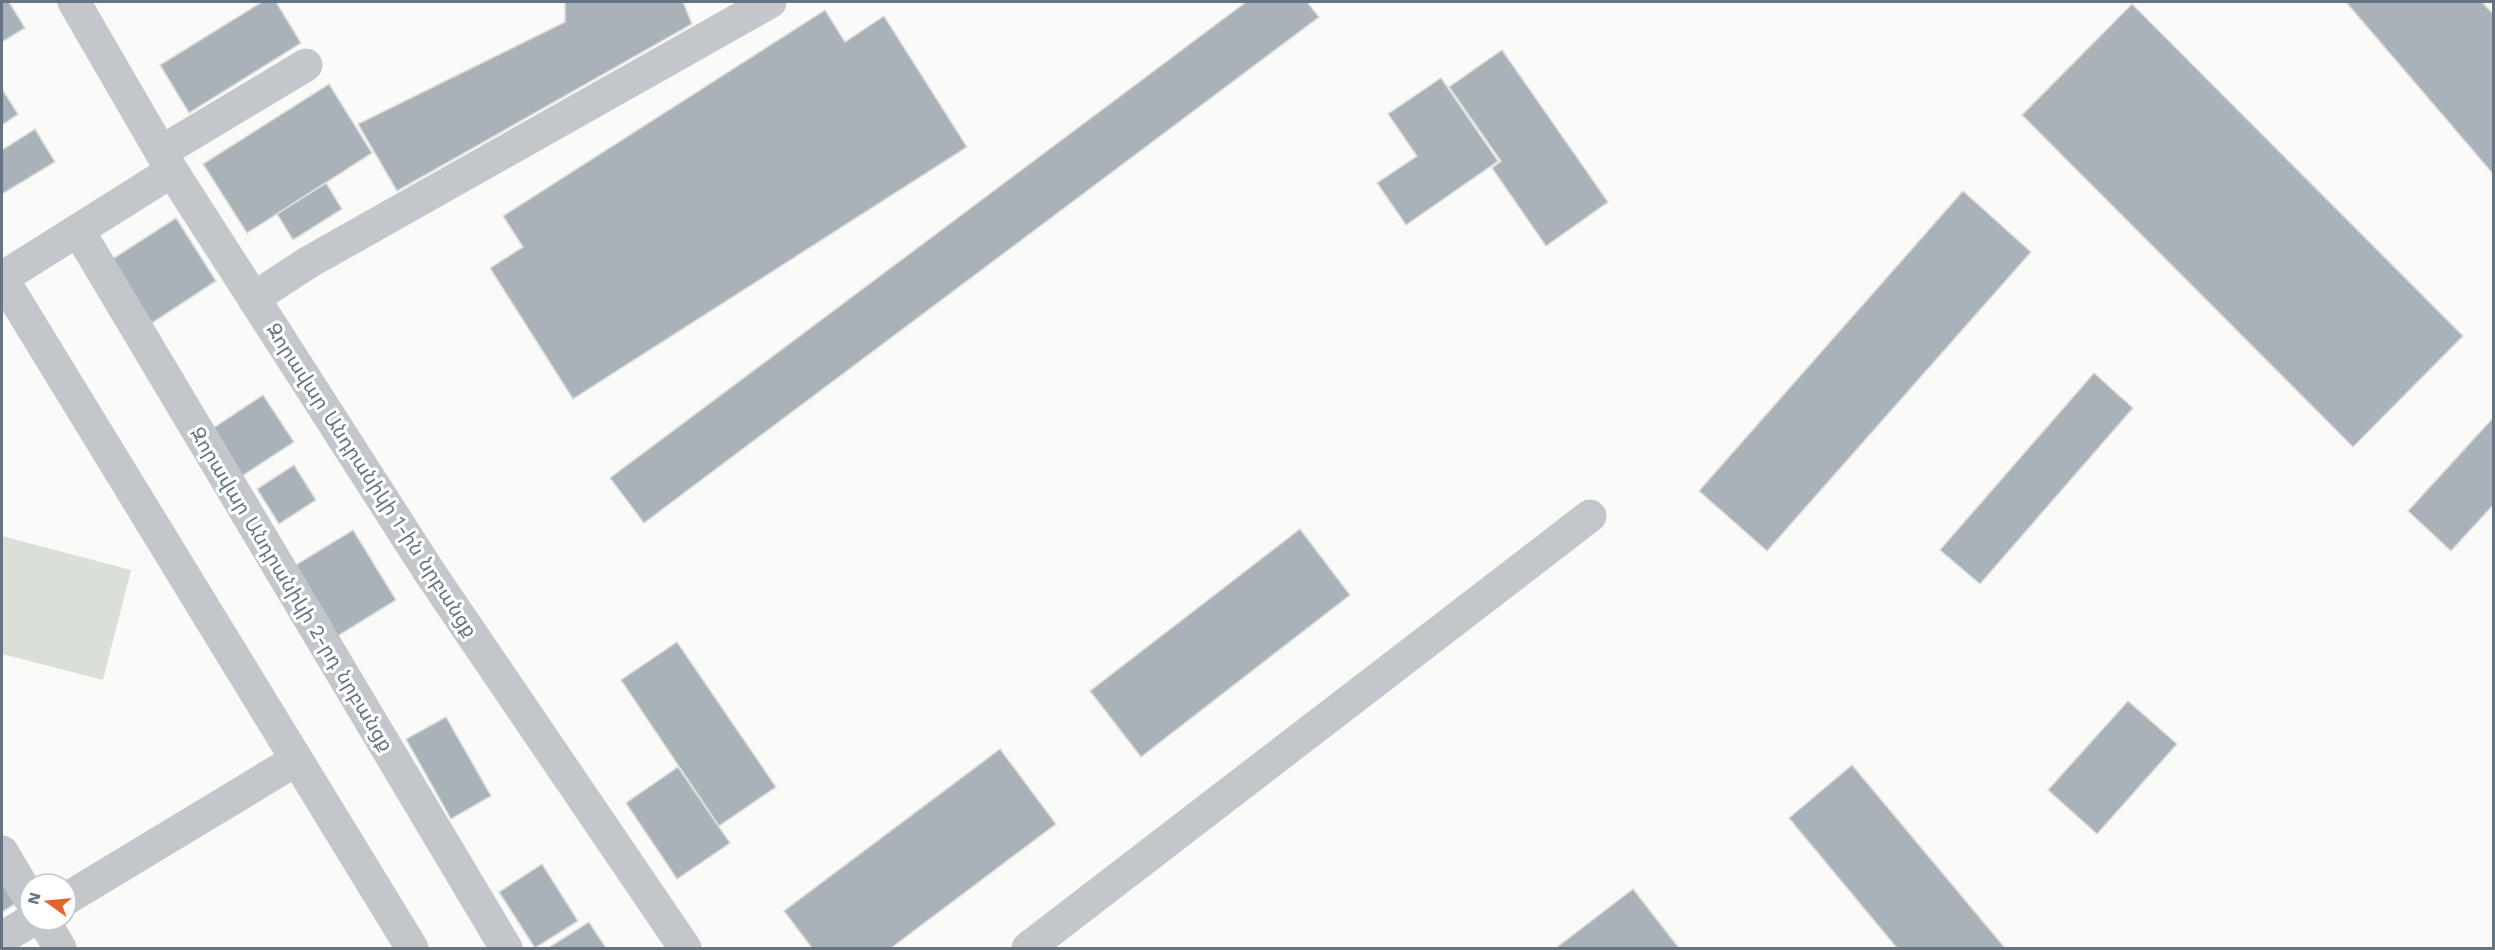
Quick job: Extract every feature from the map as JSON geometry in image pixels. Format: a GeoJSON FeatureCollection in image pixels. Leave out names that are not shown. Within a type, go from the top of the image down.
{"type":"FeatureCollection","features":[{"type":"Feature","properties":{"kind":"street","name":"Զորավար Անդրանիկի 1-ին նրբանցք"},"geometry":{"type":"LineString","coordinates":[[74,2],[167,162],[430,573],[685,948]]}},
{"type":"Feature","properties":{"kind":"street"},"geometry":{"type":"LineString","coordinates":[[254,298],[309,262],[770,2]]}},
{"type":"Feature","properties":{"kind":"street"},"geometry":{"type":"LineString","coordinates":[[306,65],[167,162],[78,230],[2,278],[412,948]]}},
{"type":"Feature","properties":{"kind":"street","name":"Զորավար Անդրանիկի 2-րդ նրբանցք"},"geometry":{"type":"LineString","coordinates":[[78,230],[506,948]]}},
{"type":"Feature","properties":{"kind":"street"},"geometry":{"type":"LineString","coordinates":[[1028,948],[1590,516]]}},
{"type":"Feature","properties":{"kind":"street"},"geometry":{"type":"LineString","coordinates":[[78,892],[296,760]]}},
{"type":"Feature","properties":{"kind":"street"},"geometry":{"type":"LineString","coordinates":[[2,852],[18,879]]}},
{"type":"Feature","properties":{"kind":"street"},"geometry":{"type":"LineString","coordinates":[[2,938],[18,928]]}},
{"type":"Feature","properties":{"kind":"street"},"geometry":{"type":"LineString","coordinates":[[50,932],[60,948]]}},
{"type":"Feature","properties":{"kind":"shaded area"},"geometry":{"type":"Polygon","coordinates":[[[2,536],[131,570],[103,680],[2,654],[2,536]]]}},
{"type":"Feature","properties":{"kind":"building"},"geometry":{"type":"Polygon","coordinates":[[[2,2],[9,2],[25,28],[2,42],[2,2]]]}},
{"type":"Feature","properties":{"kind":"building"},"geometry":{"type":"Polygon","coordinates":[[[262,2],[276,2],[301,43],[189,113],[160,65],[262,2]]]}},
{"type":"Feature","properties":{"kind":"building"},"geometry":{"type":"Polygon","coordinates":[[[565,2],[683,2],[692,24],[397,191],[358,124],[565,22],[565,2]]]}},
{"type":"Feature","properties":{"kind":"building"},"geometry":{"type":"Polygon","coordinates":[[[1246,2],[1307,2],[1319,17],[644,523],[610,478],[1246,2]]]}},
{"type":"Feature","properties":{"kind":"building"},"geometry":{"type":"Polygon","coordinates":[[[2346,2],[2482,2],[2494,15],[2494,175],[2346,2]]]}},
{"type":"Feature","properties":{"kind":"building"},"geometry":{"type":"Polygon","coordinates":[[[2132,4],[2463,336],[2353,447],[2022,115],[2132,4]]]}},
{"type":"Feature","properties":{"kind":"building"},"geometry":{"type":"Polygon","coordinates":[[[825,10],[845,42],[884,16],[967,147],[573,399],[490,268],[523,247],[503,216],[825,10]]]}},
{"type":"Feature","properties":{"kind":"building"},"geometry":{"type":"Polygon","coordinates":[[[1502,50],[1608,202],[1546,246],[1492,168],[1501,161],[1449,87],[1502,50]]]}},
{"type":"Feature","properties":{"kind":"building"},"geometry":{"type":"Polygon","coordinates":[[[1441,78],[1498,161],[1406,225],[1377,183],[1417,156],[1388,114],[1441,78]]]}},
{"type":"Feature","properties":{"kind":"building"},"geometry":{"type":"Polygon","coordinates":[[[329,84],[372,153],[247,233],[203,164],[329,84]]]}},
{"type":"Feature","properties":{"kind":"building"},"geometry":{"type":"Polygon","coordinates":[[[2,89],[18,114],[2,125],[2,89]]]}},
{"type":"Feature","properties":{"kind":"building"},"geometry":{"type":"Polygon","coordinates":[[[35,129],[55,162],[2,194],[2,150],[35,129]]]}},
{"type":"Feature","properties":{"kind":"building"},"geometry":{"type":"Polygon","coordinates":[[[326,183],[342,209],[293,240],[277,214],[326,183]]]}},
{"type":"Feature","properties":{"kind":"building"},"geometry":{"type":"Polygon","coordinates":[[[1963,191],[2031,252],[1767,551],[1699,491],[1963,191]]]}},
{"type":"Feature","properties":{"kind":"building"},"geometry":{"type":"Polygon","coordinates":[[[176,218],[216,281],[152,323],[111,260],[176,218]]]}},
{"type":"Feature","properties":{"kind":"building"},"geometry":{"type":"Polygon","coordinates":[[[2094,373],[2133,408],[1980,584],[1940,550],[2094,373]]]}},
{"type":"Feature","properties":{"kind":"building"},"geometry":{"type":"Polygon","coordinates":[[[263,395],[294,442],[239,478],[209,431],[263,395]]]}},
{"type":"Feature","properties":{"kind":"building"},"geometry":{"type":"Polygon","coordinates":[[[2494,417],[2494,504],[2451,551],[2408,511],[2494,417]]]}},
{"type":"Feature","properties":{"kind":"building"},"geometry":{"type":"Polygon","coordinates":[[[294,465],[316,500],[279,524],[257,489],[294,465]]]}},
{"type":"Feature","properties":{"kind":"building"},"geometry":{"type":"Polygon","coordinates":[[[1300,529],[1350,595],[1141,757],[1090,691],[1300,529]]]}},
{"type":"Feature","properties":{"kind":"building"},"geometry":{"type":"Polygon","coordinates":[[[353,530],[396,600],[336,637],[294,566],[353,530]]]}},
{"type":"Feature","properties":{"kind":"building"},"geometry":{"type":"Polygon","coordinates":[[[677,642],[776,787],[719,826],[621,680],[677,642]]]}},
{"type":"Feature","properties":{"kind":"building"},"geometry":{"type":"Polygon","coordinates":[[[2128,701],[2177,744],[2097,834],[2048,790],[2128,701]]]}},
{"type":"Feature","properties":{"kind":"building"},"geometry":{"type":"Polygon","coordinates":[[[446,717],[491,796],[451,819],[406,739],[446,717]]]}},
{"type":"Feature","properties":{"kind":"building"},"geometry":{"type":"Polygon","coordinates":[[[1000,749],[1056,824],[891,948],[812,948],[784,911],[1000,749]]]}},
{"type":"Feature","properties":{"kind":"building"},"geometry":{"type":"Polygon","coordinates":[[[1852,765],[2005,948],[1897,948],[1789,818],[1852,765]]]}},
{"type":"Feature","properties":{"kind":"building"},"geometry":{"type":"Polygon","coordinates":[[[678,767],[730,843],[677,879],[626,803],[678,767]]]}},
{"type":"Feature","properties":{"kind":"building"},"geometry":{"type":"Polygon","coordinates":[[[542,864],[578,921],[535,948],[499,892],[542,864]]]}},
{"type":"Feature","properties":{"kind":"building"},"geometry":{"type":"Polygon","coordinates":[[[2,874],[18,902],[2,912],[2,874]]]}},
{"type":"Feature","properties":{"kind":"building"},"geometry":{"type":"Polygon","coordinates":[[[1633,889],[1679,948],[1556,948],[1633,889]]]}},
{"type":"Feature","properties":{"kind":"building"},"geometry":{"type":"Polygon","coordinates":[[[589,922],[606,948],[548,948],[589,922]]]}}]}
